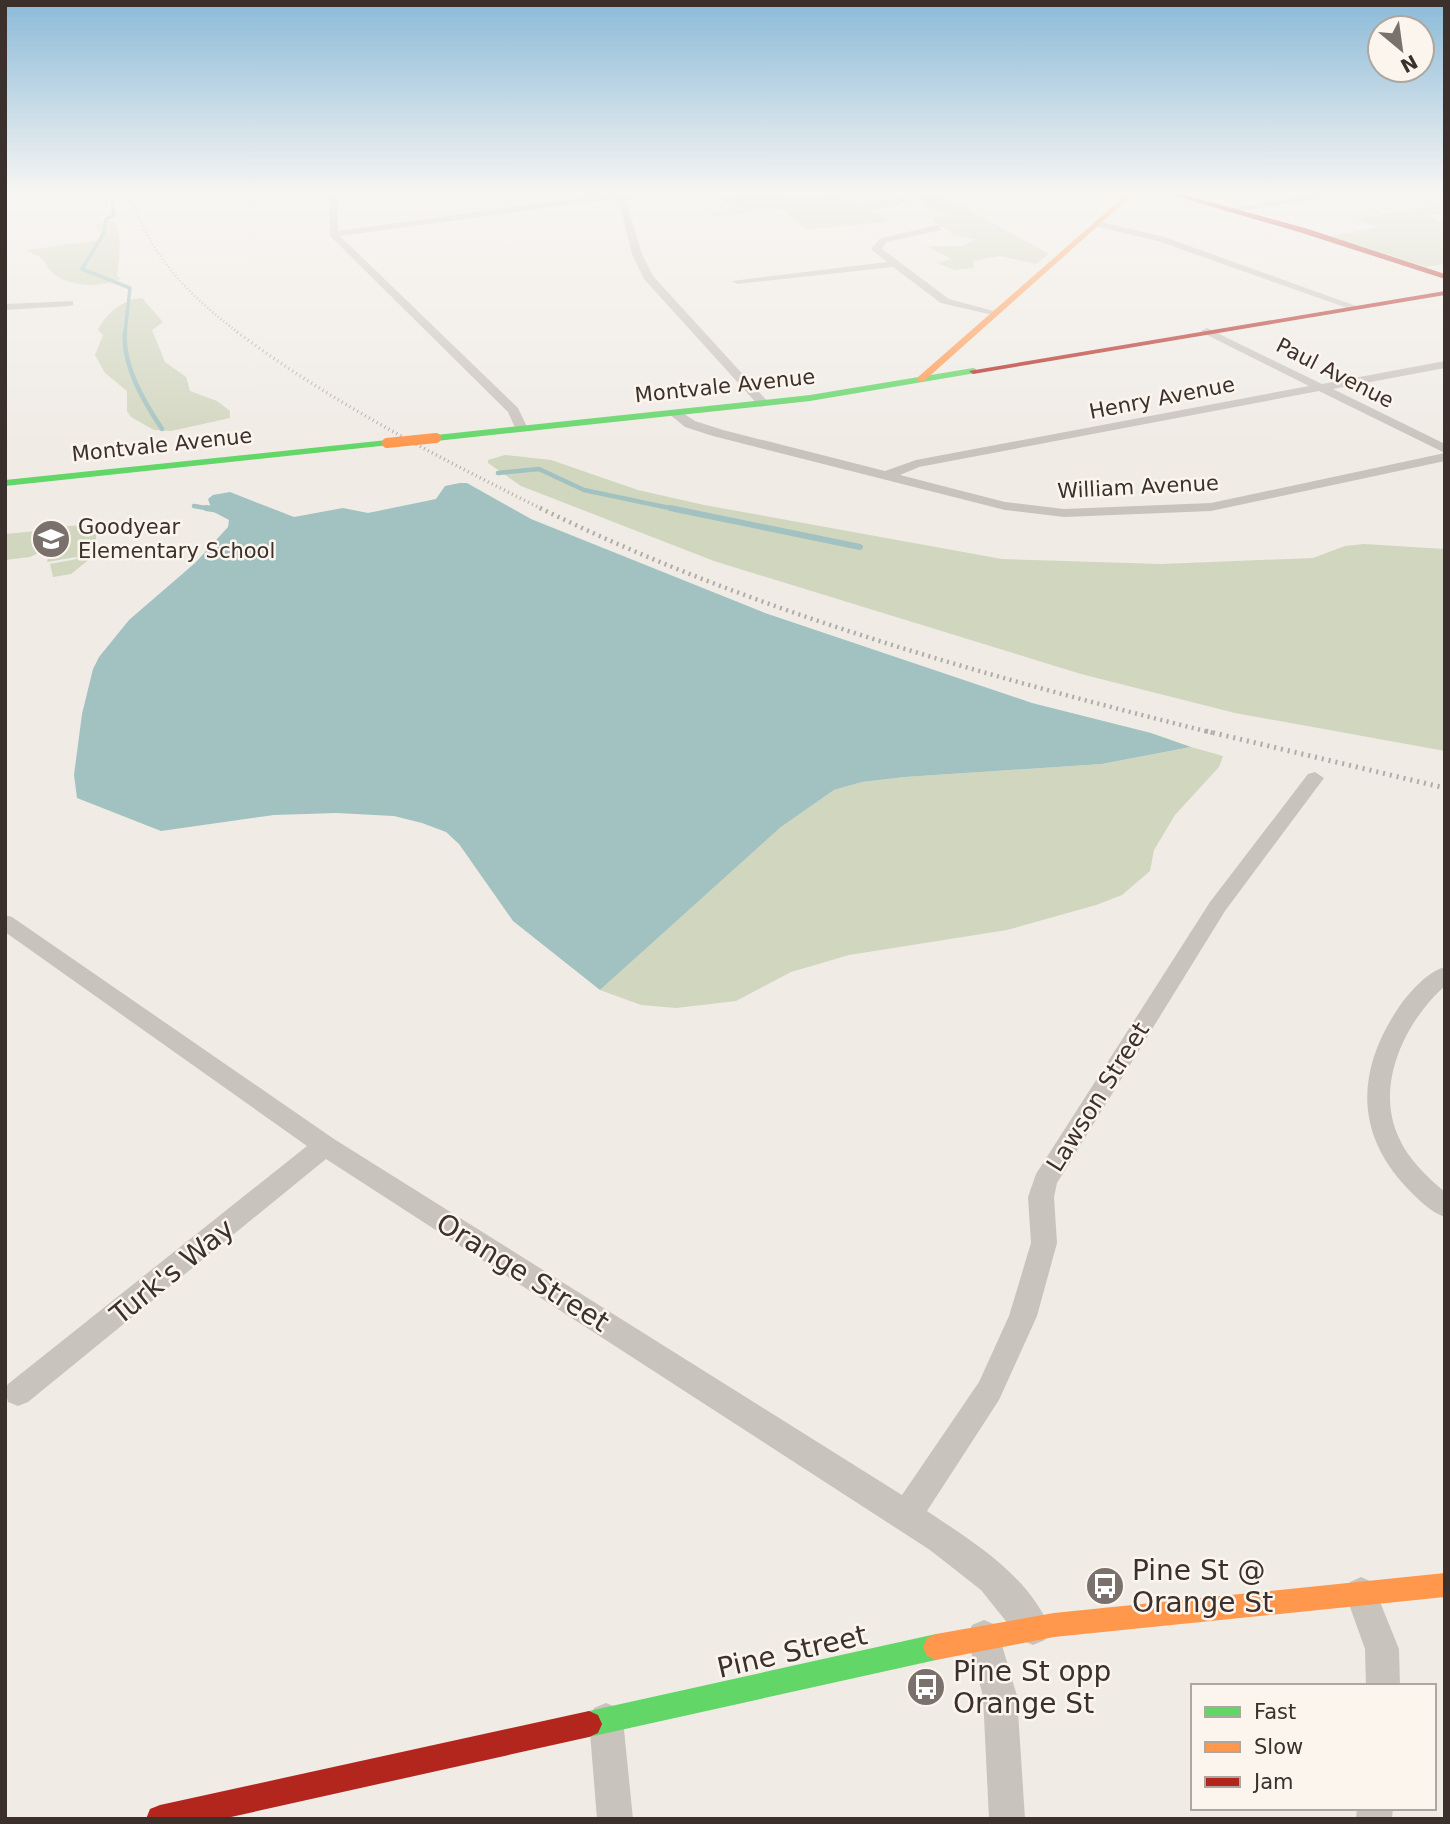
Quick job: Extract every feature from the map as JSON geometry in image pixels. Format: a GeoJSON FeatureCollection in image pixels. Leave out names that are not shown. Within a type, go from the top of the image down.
{"type":"FeatureCollection","features":[{"type":"Feature","properties":{"kind":"street"},"geometry":{"type":"LineString","coordinates":[[378,278],[514,411],[522,429]]}},
{"type":"Feature","properties":{"kind":"street"},"geometry":{"type":"LineString","coordinates":[[649,278],[764,404]]}},
{"type":"Feature","properties":{"kind":"street"},"geometry":{"type":"LineString","coordinates":[[737,281],[764,278]]}},
{"type":"Feature","properties":{"kind":"street"},"geometry":{"type":"LineString","coordinates":[[914,278],[950,304],[993,314]]}},
{"type":"Feature","properties":{"kind":"street"},"geometry":{"type":"LineString","coordinates":[[921,379],[1034,278]]}},
{"type":"Feature","properties":{"kind":"street"},"geometry":{"type":"LineString","coordinates":[[1272,278],[1354,307]]}},
{"type":"Feature","properties":{"kind":"street","name":"Montvale Avenue"},"geometry":{"type":"LineString","coordinates":[[5,483],[764,404],[1445,293]]}},
{"type":"Feature","properties":{"kind":"street"},"geometry":{"type":"LineString","coordinates":[[5,307],[69,303]]}},
{"type":"Feature","properties":{"kind":"street","name":"Paul Avenue"},"geometry":{"type":"LineString","coordinates":[[1208,331],[1445,449]]}},
{"type":"Feature","properties":{"kind":"street","name":"Henry Avenue"},"geometry":{"type":"LineString","coordinates":[[888,475],[916,464],[1445,364]]}},
{"type":"Feature","properties":{"kind":"street","name":"William Avenue"},"geometry":{"type":"LineString","coordinates":[[674,413],[704,429],[1012,508],[1093,514],[1211,507],[1445,457]]}},
{"type":"Feature","properties":{"kind":"street","name":"Lawson Street"},"geometry":{"type":"LineString","coordinates":[[906,1515],[989,1391],[1008,1353],[1036,1279],[1044,1244],[1041,1197],[1045,1181],[1217,907],[1315,778]]}},
{"type":"Feature","properties":{"kind":"street","name":"Orange Street"},"geometry":{"type":"LineString","coordinates":[[5,922],[325,1146],[906,1515],[985,1571],[1020,1607],[1033,1628]]}},
{"type":"Feature","properties":{"kind":"street"},"geometry":{"type":"LineString","coordinates":[[1444,975],[1424,991],[1405,1014],[1380,1072],[1376,1108],[1398,1157],[1420,1185],[1445,1207]]}},
{"type":"Feature","properties":{"kind":"street","name":"Turk's Way"},"geometry":{"type":"LineString","coordinates":[[18,1393],[136,1301],[325,1146]]}},
{"type":"Feature","properties":{"kind":"street","name":"Pine Street"},"geometry":{"type":"LineString","coordinates":[[160,1819],[209,1814],[606,1720],[1033,1628],[1445,1585]]}},
{"type":"Feature","properties":{"kind":"street"},"geometry":{"type":"LineString","coordinates":[[1361,1593],[1382,1649],[1383,1684]]}},
{"type":"Feature","properties":{"kind":"street"},"geometry":{"type":"LineString","coordinates":[[984,1637],[1000,1696],[1007,1819]]}},
{"type":"Feature","properties":{"kind":"street"},"geometry":{"type":"LineString","coordinates":[[606,1720],[615,1819]]}},
{"type":"Feature","properties":{"kind":"green space"},"geometry":{"type":"Polygon","coordinates":[[[61,278],[121,279],[96,285],[61,278]]]}},
{"type":"Feature","properties":{"kind":"green space"},"geometry":{"type":"Polygon","coordinates":[[[142,298],[163,322],[152,330],[165,362],[186,377],[190,391],[217,401],[230,411],[230,418],[171,431],[154,430],[131,417],[127,411],[127,391],[105,373],[95,355],[103,335],[98,330],[105,318],[122,304],[142,298]]]}},
{"type":"Feature","properties":{"kind":"green space"},"geometry":{"type":"Polygon","coordinates":[[[505,455],[551,460],[638,490],[704,505],[1002,559],[1161,564],[1313,558],[1345,546],[1364,544],[1445,549],[1445,751],[1235,713],[1081,674],[714,561],[521,486],[488,463],[488,460],[505,455]]]}},
{"type":"Feature","properties":{"kind":"green space"},"geometry":{"type":"Polygon","coordinates":[[[96,524],[96,554],[71,574],[53,577],[50,564],[77,559],[47,562],[57,527],[96,524]]]}},
{"type":"Feature","properties":{"kind":"green space"},"geometry":{"type":"Polygon","coordinates":[[[37,531],[49,536],[45,550],[30,557],[5,560],[5,534],[37,531]]]}},
{"type":"Feature","properties":{"kind":"green space"},"geometry":{"type":"Polygon","coordinates":[[[1191,747],[1223,756],[1219,767],[1175,815],[1154,850],[1150,871],[1122,895],[1007,930],[849,955],[791,972],[736,1001],[676,1008],[641,1005],[600,990],[781,827],[834,790],[862,782],[905,777],[1103,764],[1191,747]]]}},
{"type":"Feature","properties":{"kind":"water"},"geometry":{"type":"Polygon","coordinates":[[[467,483],[531,519],[765,613],[1032,703],[1151,733],[1191,747],[1102,764],[905,777],[862,782],[834,790],[781,827],[600,990],[513,921],[459,844],[446,832],[422,823],[394,816],[336,813],[274,815],[161,831],[77,798],[74,775],[82,714],[93,669],[99,657],[129,620],[195,563],[228,527],[229,520],[212,511],[208,499],[213,495],[230,492],[294,517],[343,508],[368,513],[436,499],[445,486],[467,483]]]}},
{"type":"Feature","properties":{"kind":"waterway"},"geometry":{"type":"LineString","coordinates":[[105,278],[130,288],[125,333]]}},
{"type":"Feature","properties":{"kind":"waterway"},"geometry":{"type":"LineString","coordinates":[[125,333],[131,370],[162,429]]}},
{"type":"Feature","properties":{"kind":"waterway"},"geometry":{"type":"LineString","coordinates":[[498,473],[539,469],[584,490],[679,510]]}},
{"type":"Feature","properties":{"kind":"waterway"},"geometry":{"type":"LineString","coordinates":[[194,506],[217,510]]}},
{"type":"Feature","properties":{"kind":"waterway"},"geometry":{"type":"LineString","coordinates":[[206,508],[219,510]]}},
{"type":"Feature","properties":{"kind":"waterway"},"geometry":{"type":"LineString","coordinates":[[670,508],[860,547]]}},
{"type":"Feature","properties":{"kind":"railway"},"geometry":{"type":"LineString","coordinates":[[177,278],[203,304],[239,333]]}},
{"type":"Feature","properties":{"kind":"railway"},"geometry":{"type":"LineString","coordinates":[[237,332],[348,406],[541,508]]}},
{"type":"Feature","properties":{"kind":"railway"},"geometry":{"type":"LineString","coordinates":[[541,508],[620,545],[786,610],[956,664],[1213,733]]}},
{"type":"Feature","properties":{"kind":"railway"},"geometry":{"type":"LineString","coordinates":[[1206,731],[1445,788]]}},
{"type":"Feature","properties":{"kind":"traffic: fast"},"geometry":{"type":"LineString","coordinates":[[436,438],[810,398],[973,371]]}},
{"type":"Feature","properties":{"kind":"traffic: fast"},"geometry":{"type":"LineString","coordinates":[[5,483],[387,443]]}},
{"type":"Feature","properties":{"kind":"traffic: fast"},"geometry":{"type":"LineString","coordinates":[[589,1724],[936,1647]]}},
{"type":"Feature","properties":{"kind":"traffic: slow"},"geometry":{"type":"LineString","coordinates":[[921,379],[1035,278]]}},
{"type":"Feature","properties":{"kind":"traffic: slow"},"geometry":{"type":"LineString","coordinates":[[387,443],[436,438]]}},
{"type":"Feature","properties":{"kind":"traffic: slow"},"geometry":{"type":"LineString","coordinates":[[936,1647],[1054,1625],[1445,1585]]}},
{"type":"Feature","properties":{"kind":"traffic: jam"},"geometry":{"type":"LineString","coordinates":[[973,371],[1445,293]]}},
{"type":"Feature","properties":{"kind":"traffic: jam"},"geometry":{"type":"LineString","coordinates":[[160,1819],[589,1724]]}},
{"type":"Feature","properties":{"kind":"place","name":"Goodyear Elementary School"},"geometry":{"type":"Point","coordinates":[51,539]}},
{"type":"Feature","properties":{"kind":"place","name":"Pine St @ Orange St"},"geometry":{"type":"Point","coordinates":[1105,1586]}},
{"type":"Feature","properties":{"kind":"place","name":"Pine St opp Orange St"},"geometry":{"type":"Point","coordinates":[926,1687]}}]}
